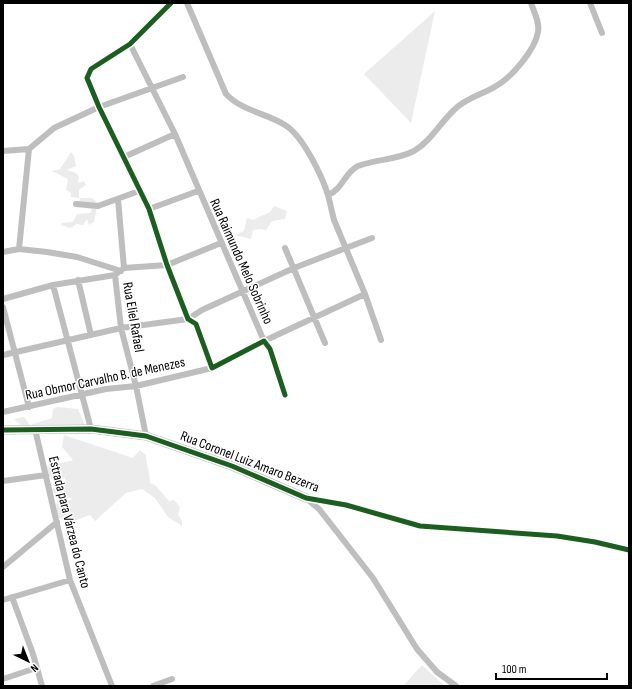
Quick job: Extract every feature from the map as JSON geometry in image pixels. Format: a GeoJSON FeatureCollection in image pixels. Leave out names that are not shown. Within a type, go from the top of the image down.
{"type":"FeatureCollection","features":[{"type":"Feature","properties":{"kind":"street"},"geometry":{"type":"LineString","coordinates":[[171,3],[130,44],[98,64],[87,75],[88,83],[99,107],[149,209],[166,265],[188,319],[196,324],[212,368]]}},
{"type":"Feature","properties":{"kind":"street"},"geometry":{"type":"LineString","coordinates":[[187,3],[226,94],[232,101],[245,108],[286,126],[303,145],[321,174],[334,220],[366,294],[382,340]]}},
{"type":"Feature","properties":{"kind":"street"},"geometry":{"type":"LineString","coordinates":[[328,195],[337,190],[358,167],[414,151],[432,136],[454,110],[474,95],[496,87],[508,78],[522,62],[538,32],[538,24],[531,3]]}},
{"type":"Feature","properties":{"kind":"street"},"geometry":{"type":"LineString","coordinates":[[590,3],[602,33]]}},
{"type":"Feature","properties":{"kind":"street","name":"Rua Raimundo Melo Sobrinho"},"geometry":{"type":"LineString","coordinates":[[130,44],[174,134],[264,341],[366,294]]}},
{"type":"Feature","properties":{"kind":"street"},"geometry":{"type":"LineString","coordinates":[[3,151],[29,149],[54,128],[99,107],[183,77]]}},
{"type":"Feature","properties":{"kind":"street"},"geometry":{"type":"LineString","coordinates":[[124,157],[174,134]]}},
{"type":"Feature","properties":{"kind":"street"},"geometry":{"type":"LineString","coordinates":[[19,249],[29,149]]}},
{"type":"Feature","properties":{"kind":"street"},"geometry":{"type":"LineString","coordinates":[[76,204],[98,206],[139,191]]}},
{"type":"Feature","properties":{"kind":"street"},"geometry":{"type":"LineString","coordinates":[[149,209],[198,191]]}},
{"type":"Feature","properties":{"kind":"street"},"geometry":{"type":"LineString","coordinates":[[118,199],[123,269]]}},
{"type":"Feature","properties":{"kind":"street"},"geometry":{"type":"LineString","coordinates":[[3,355],[67,342],[121,328],[188,319],[202,310],[294,268],[372,238]]}},
{"type":"Feature","properties":{"kind":"street"},"geometry":{"type":"LineString","coordinates":[[3,252],[19,249],[76,257],[123,269],[166,265],[221,243]]}},
{"type":"Feature","properties":{"kind":"street"},"geometry":{"type":"LineString","coordinates":[[285,248],[325,343]]}},
{"type":"Feature","properties":{"kind":"street"},"geometry":{"type":"LineString","coordinates":[[3,299],[52,285],[115,274],[123,269]]}},
{"type":"Feature","properties":{"kind":"street","name":"Rua Eliel Rafael"},"geometry":{"type":"LineString","coordinates":[[115,274],[121,328],[136,386],[146,436]]}},
{"type":"Feature","properties":{"kind":"street"},"geometry":{"type":"LineString","coordinates":[[78,280],[91,335]]}},
{"type":"Feature","properties":{"kind":"street"},"geometry":{"type":"LineString","coordinates":[[52,285],[91,429]]}},
{"type":"Feature","properties":{"kind":"street"},"geometry":{"type":"LineString","coordinates":[[3,307],[16,352],[29,407]]}},
{"type":"Feature","properties":{"kind":"street"},"geometry":{"type":"LineString","coordinates":[[264,341],[270,350],[285,395]]}},
{"type":"Feature","properties":{"kind":"street","name":"Rua Obmor Carvalho B. de Menezes"},"geometry":{"type":"LineString","coordinates":[[3,412],[106,389],[136,386],[212,368],[264,341]]}},
{"type":"Feature","properties":{"kind":"street","name":"Estrada para Várzea do Canto"},"geometry":{"type":"LineString","coordinates":[[35,429],[70,580],[112,686]]}},
{"type":"Feature","properties":{"kind":"street","name":"Rua Coronel Luiz Amaro Bezerra"},"geometry":{"type":"LineString","coordinates":[[3,430],[91,429],[146,436],[232,466],[306,498],[346,506],[420,526],[557,536],[629,550]]}},
{"type":"Feature","properties":{"kind":"street"},"geometry":{"type":"LineString","coordinates":[[3,481],[46,475]]}},
{"type":"Feature","properties":{"kind":"street"},"geometry":{"type":"LineString","coordinates":[[306,498],[319,509],[373,578],[417,649],[437,672],[456,686]]}},
{"type":"Feature","properties":{"kind":"street"},"geometry":{"type":"LineString","coordinates":[[3,567],[57,522]]}},
{"type":"Feature","properties":{"kind":"street"},"geometry":{"type":"LineString","coordinates":[[3,600],[70,580]]}},
{"type":"Feature","properties":{"kind":"street"},"geometry":{"type":"LineString","coordinates":[[12,597],[33,654],[42,686]]}},
{"type":"Feature","properties":{"kind":"street"},"geometry":{"type":"LineString","coordinates":[[3,679],[36,668]]}},
{"type":"Feature","properties":{"kind":"street"},"geometry":{"type":"LineString","coordinates":[[153,686],[172,679]]}},
{"type":"Feature","properties":{"kind":"shaded area"},"geometry":{"type":"Polygon","coordinates":[[[435,11],[411,123],[364,74],[435,11]]]}},
{"type":"Feature","properties":{"kind":"shaded area"},"geometry":{"type":"Polygon","coordinates":[[[71,152],[74,156],[76,166],[67,170],[76,173],[79,177],[78,183],[84,181],[86,185],[79,190],[79,198],[71,197],[71,193],[66,190],[68,179],[52,171],[60,169],[71,152]]]}},
{"type":"Feature","properties":{"kind":"shaded area"},"geometry":{"type":"Polygon","coordinates":[[[80,198],[92,198],[98,203],[94,222],[89,225],[87,219],[83,225],[77,224],[70,228],[61,225],[62,223],[73,222],[77,214],[90,213],[92,209],[79,206],[80,198]]]}},
{"type":"Feature","properties":{"kind":"shaded area"},"geometry":{"type":"Polygon","coordinates":[[[274,206],[287,211],[285,219],[272,221],[266,230],[253,230],[251,239],[235,235],[244,231],[247,218],[253,220],[270,212],[274,206]]]}},
{"type":"Feature","properties":{"kind":"shaded area"},"geometry":{"type":"Polygon","coordinates":[[[57,407],[78,409],[85,425],[23,427],[14,419],[24,417],[30,425],[52,418],[53,409],[57,407]]]}},
{"type":"Feature","properties":{"kind":"shaded area"},"geometry":{"type":"Polygon","coordinates":[[[64,435],[133,458],[140,450],[146,455],[150,483],[155,485],[169,501],[174,500],[180,507],[178,514],[182,521],[182,526],[168,517],[155,498],[142,489],[126,493],[95,521],[90,515],[68,523],[58,517],[56,504],[73,499],[55,494],[51,489],[66,485],[65,478],[49,477],[47,467],[73,460],[62,447],[64,435]]]}},
{"type":"Feature","properties":{"kind":"shaded area"},"geometry":{"type":"Polygon","coordinates":[[[422,665],[445,686],[403,686],[422,665]]]}},
{"type":"Feature","properties":{"kind":"cycle path"},"geometry":{"type":"LineString","coordinates":[[171,3],[130,44],[91,69],[87,78],[99,107],[149,209],[167,265],[188,319],[196,324],[212,368],[264,341],[270,349],[285,395]]}},
{"type":"Feature","properties":{"kind":"cycle path"},"geometry":{"type":"LineString","coordinates":[[3,430],[91,429],[146,436],[232,466],[306,498],[346,505],[420,526],[557,536],[595,542],[629,550]]}}]}
